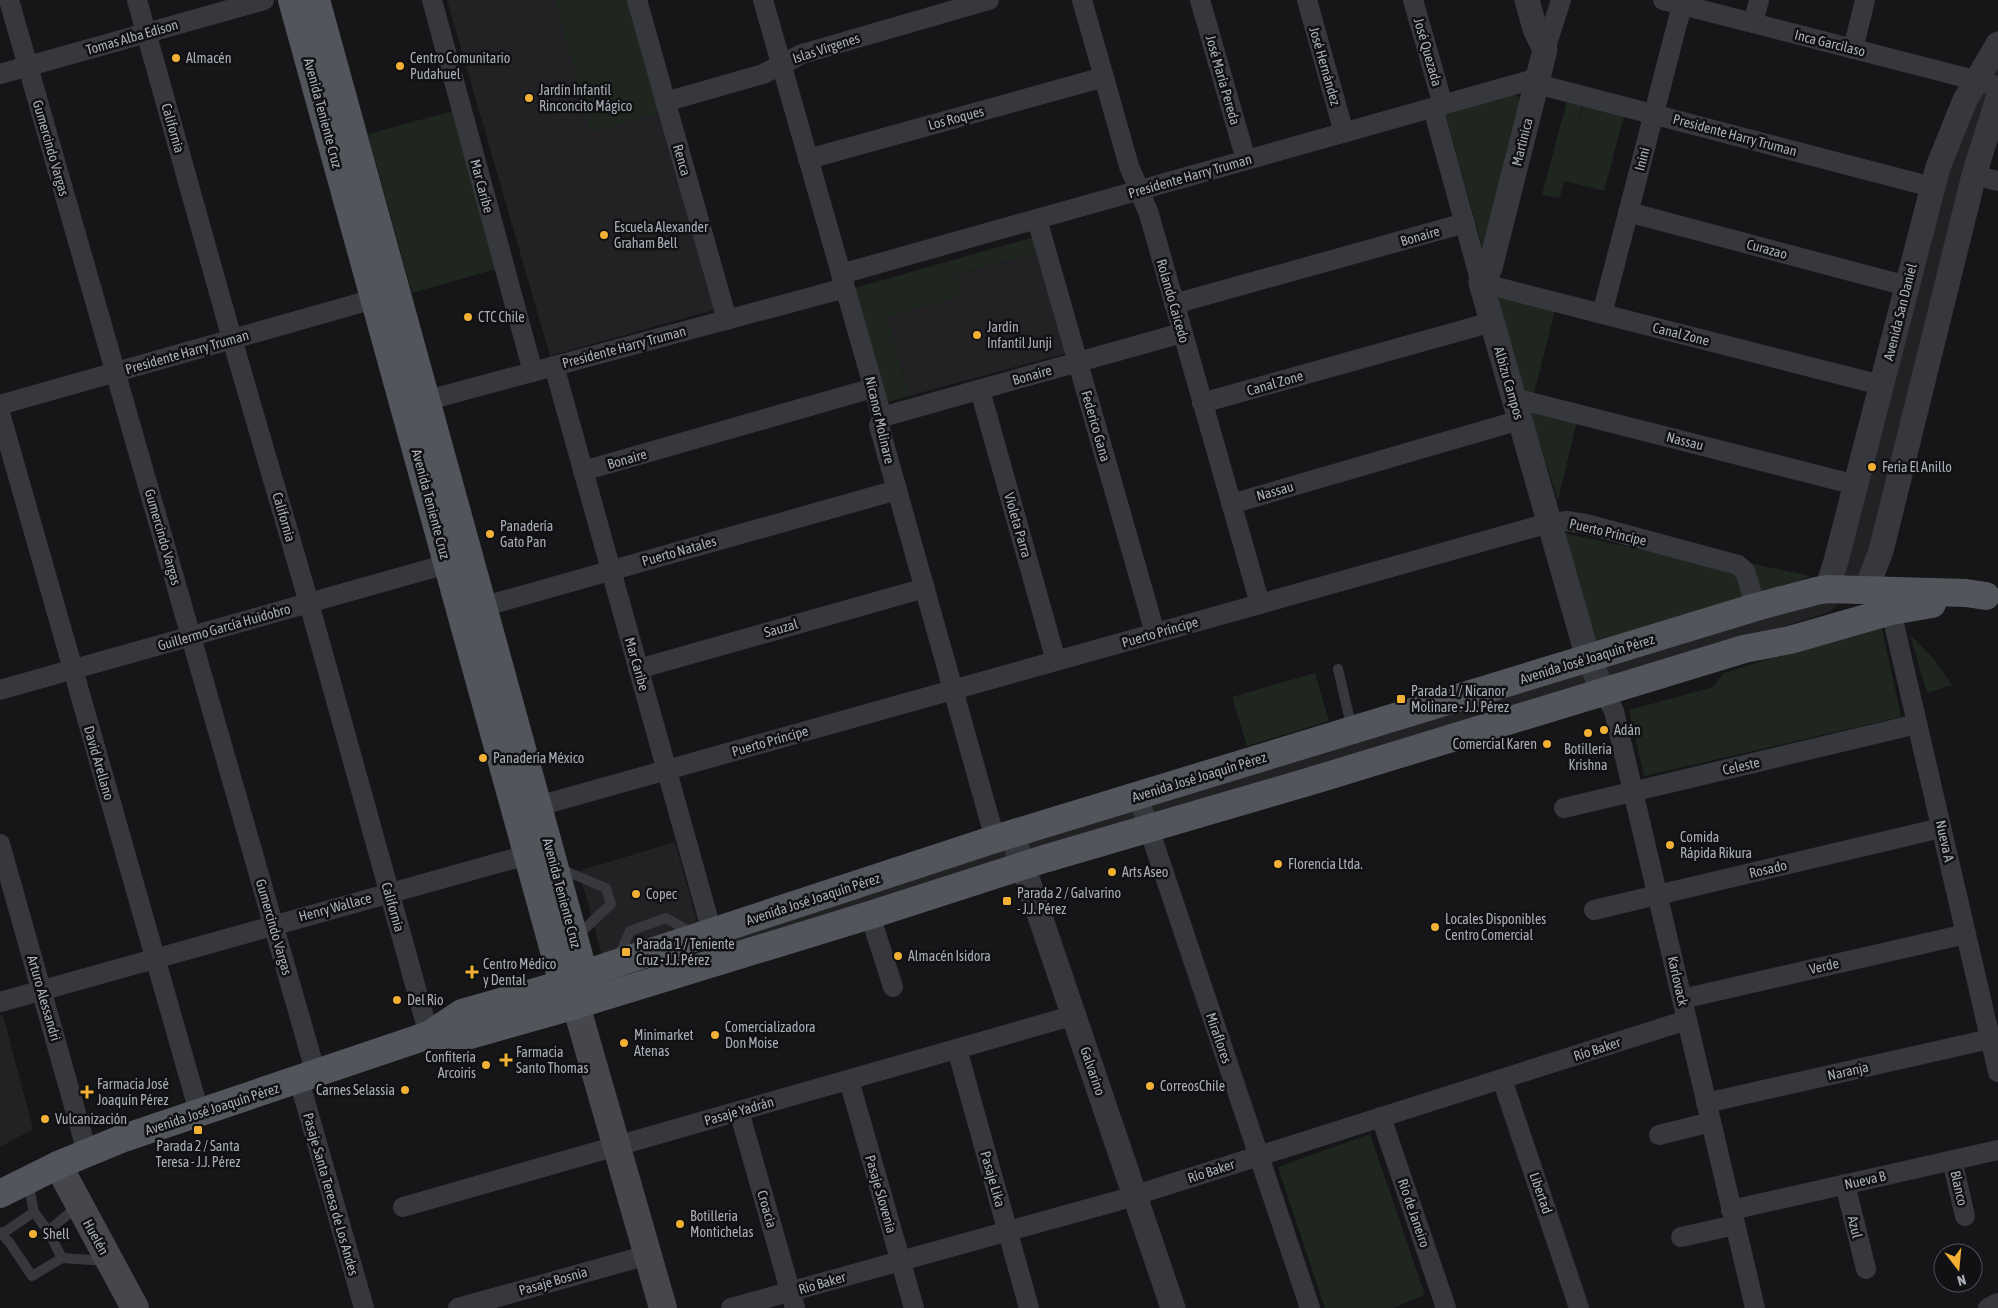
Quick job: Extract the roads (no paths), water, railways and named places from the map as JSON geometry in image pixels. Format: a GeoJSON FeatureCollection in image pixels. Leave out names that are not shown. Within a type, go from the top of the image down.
{"type":"FeatureCollection","features":[{"type":"Feature","properties":{"kind":"main road","name":"Avenida Teniente Cruz"},"geometry":{"type":"LineString","coordinates":[[292,0],[374,299],[415,404],[448,564],[472,610],[538,806],[574,938],[574,987]]}},
{"type":"Feature","properties":{"kind":"main road","name":"Avenida Teniente Cruz"},"geometry":{"type":"LineString","coordinates":[[316,0],[415,404],[472,610],[527,855],[574,987],[616,1146],[663,1308]]}},
{"type":"Feature","properties":{"kind":"main road","name":"Avenida José Joaquín Pérez"},"geometry":{"type":"LineString","coordinates":[[0,1194],[88,1152],[199,1112],[429,1035],[470,1034],[574,987],[615,964],[1004,837],[1756,607],[1811,592],[1828,590],[1966,593],[1992,596]]}},
{"type":"Feature","properties":{"kind":"main road"},"geometry":{"type":"LineString","coordinates":[[1750,647],[1760,640],[1778,633],[1836,614],[1847,608],[1866,590]]}},
{"type":"Feature","properties":{"kind":"main road","name":"Avenida José Joaquín Pérez"},"geometry":{"type":"LineString","coordinates":[[574,987],[720,961],[1023,866],[1311,781],[1750,647],[1790,640],[1891,611],[1924,604],[1966,601],[1992,596]]}},
{"type":"Feature","properties":{"kind":"main road"},"geometry":{"type":"LineString","coordinates":[[1301,746],[1311,781]]}},
{"type":"Feature","properties":{"kind":"main road","name":"Huelén"},"geometry":{"type":"LineString","coordinates":[[58,1165],[135,1308]]}},
{"type":"Feature","properties":{"kind":"street","name":"Gumercindo Vargas"},"geometry":{"type":"LineString","coordinates":[[9,0],[273,924],[307,1077]]}},
{"type":"Feature","properties":{"kind":"street","name":"California"},"geometry":{"type":"LineString","coordinates":[[137,0],[232,339],[309,603],[429,1035]]}},
{"type":"Feature","properties":{"kind":"street","name":"Tomas Alba Edison"},"geometry":{"type":"LineString","coordinates":[[0,74],[264,0]]}},
{"type":"Feature","properties":{"kind":"street","name":"Mar Caribe"},"geometry":{"type":"LineString","coordinates":[[432,0],[533,372]]}},
{"type":"Feature","properties":{"kind":"street","name":"Renca"},"geometry":{"type":"LineString","coordinates":[[637,0],[727,320]]}},
{"type":"Feature","properties":{"kind":"street","name":"Nicanor Molinare"},"geometry":{"type":"LineString","coordinates":[[764,0],[882,417],[880,426],[953,690],[1004,837]]}},
{"type":"Feature","properties":{"kind":"street","name":"Islas Vírgenes"},"geometry":{"type":"LineString","coordinates":[[666,102],[763,74],[802,54],[989,0]]}},
{"type":"Feature","properties":{"kind":"street","name":"Rolando Caicedo"},"geometry":{"type":"LineString","coordinates":[[1082,0],[1129,166],[1149,214],[1260,604]]}},
{"type":"Feature","properties":{"kind":"street","name":"José María Pereda"},"geometry":{"type":"LineString","coordinates":[[1200,0],[1246,160]]}},
{"type":"Feature","properties":{"kind":"street","name":"José Hernández"},"geometry":{"type":"LineString","coordinates":[[1307,0],[1344,133]]}},
{"type":"Feature","properties":{"kind":"street","name":"José Quezada"},"geometry":{"type":"LineString","coordinates":[[1413,0],[1438,106]]}},
{"type":"Feature","properties":{"kind":"street"},"geometry":{"type":"LineString","coordinates":[[1527,0],[1535,29],[1545,50]]}},
{"type":"Feature","properties":{"kind":"street"},"geometry":{"type":"LineString","coordinates":[[1545,50],[1561,0]]}},
{"type":"Feature","properties":{"kind":"street"},"geometry":{"type":"LineString","coordinates":[[1753,23],[1759,0]]}},
{"type":"Feature","properties":{"kind":"street"},"geometry":{"type":"LineString","coordinates":[[1853,49],[1865,0]]}},
{"type":"Feature","properties":{"kind":"street","name":"Inca Garcilaso"},"geometry":{"type":"LineString","coordinates":[[1672,2],[1987,83]]}},
{"type":"Feature","properties":{"kind":"street","name":"Inini"},"geometry":{"type":"LineString","coordinates":[[1602,314],[1654,114],[1672,2]]}},
{"type":"Feature","properties":{"kind":"street","name":"Avenida San Daniel"},"geometry":{"type":"LineString","coordinates":[[1828,590],[1932,186],[1955,122],[1987,83],[1998,44]]}},
{"type":"Feature","properties":{"kind":"street","name":"Martinica"},"geometry":{"type":"LineString","coordinates":[[1481,283],[1490,268],[1545,50]]}},
{"type":"Feature","properties":{"kind":"street","name":"Los Roques"},"geometry":{"type":"LineString","coordinates":[[808,159],[1104,77]]}},
{"type":"Feature","properties":{"kind":"street","name":"Presidente Harry Truman"},"geometry":{"type":"LineString","coordinates":[[415,404],[727,320],[1037,219],[1438,106],[1538,81],[1654,114],[1932,186]]}},
{"type":"Feature","properties":{"kind":"street"},"geometry":{"type":"LineString","coordinates":[[1866,590],[1881,552],[1974,174],[1998,98]]}},
{"type":"Feature","properties":{"kind":"street","name":"Albizu Campos"},"geometry":{"type":"LineString","coordinates":[[1438,106],[1481,283],[1588,658]]}},
{"type":"Feature","properties":{"kind":"street"},"geometry":{"type":"LineString","coordinates":[[1974,174],[1998,181]]}},
{"type":"Feature","properties":{"kind":"street","name":"Curazao"},"geometry":{"type":"LineString","coordinates":[[1628,212],[1907,286]]}},
{"type":"Feature","properties":{"kind":"street","name":"Federico Gana"},"geometry":{"type":"LineString","coordinates":[[1037,219],[1156,633]]}},
{"type":"Feature","properties":{"kind":"street","name":"Bonaire"},"geometry":{"type":"LineString","coordinates":[[1174,304],[1465,223]]}},
{"type":"Feature","properties":{"kind":"street","name":"Canal Zone"},"geometry":{"type":"LineString","coordinates":[[1481,283],[1882,385]]}},
{"type":"Feature","properties":{"kind":"street","name":"Presidente Harry Truman"},"geometry":{"type":"LineString","coordinates":[[0,405],[374,299]]}},
{"type":"Feature","properties":{"kind":"street","name":"Canal Zone"},"geometry":{"type":"LineString","coordinates":[[1202,403],[1492,322]]}},
{"type":"Feature","properties":{"kind":"street","name":"Bonaire"},"geometry":{"type":"LineString","coordinates":[[882,417],[1182,333]]}},
{"type":"Feature","properties":{"kind":"street","name":"Mar Caribe"},"geometry":{"type":"LineString","coordinates":[[554,366],[666,770],[705,935],[720,961]]}},
{"type":"Feature","properties":{"kind":"street","name":"Bonaire"},"geometry":{"type":"LineString","coordinates":[[583,471],[873,388]]}},
{"type":"Feature","properties":{"kind":"street","name":"Violeta Parra"},"geometry":{"type":"LineString","coordinates":[[980,390],[1056,661]]}},
{"type":"Feature","properties":{"kind":"street","name":"Nassau"},"geometry":{"type":"LineString","coordinates":[[1231,504],[1517,409],[1856,484]]}},
{"type":"Feature","properties":{"kind":"street","name":"David Arellano"},"geometry":{"type":"LineString","coordinates":[[0,413],[199,1112]]}},
{"type":"Feature","properties":{"kind":"street","name":"Puerto Natales"},"geometry":{"type":"LineString","coordinates":[[472,610],[897,490]]}},
{"type":"Feature","properties":{"kind":"street","name":"Puerto Príncipe"},"geometry":{"type":"LineString","coordinates":[[538,806],[1549,523],[1568,521],[1586,524],[1738,565],[1745,571],[1756,607]]}},
{"type":"Feature","properties":{"kind":"street","name":"Guillermo García Huidobro"},"geometry":{"type":"LineString","coordinates":[[0,690],[448,564]]}},
{"type":"Feature","properties":{"kind":"street","name":"Sauzal"},"geometry":{"type":"LineString","coordinates":[[638,669],[925,588]]}},
{"type":"Feature","properties":{"kind":"street","name":"Nueva A"},"geometry":{"type":"LineString","coordinates":[[1891,611],[1998,1072]]}},
{"type":"Feature","properties":{"kind":"street","name":"Karlovack"},"geometry":{"type":"LineString","coordinates":[[1588,658],[1614,711],[1755,1308]]}},
{"type":"Feature","properties":{"kind":"street","name":"Celeste"},"geometry":{"type":"LineString","coordinates":[[1564,808],[1917,724]]}},
{"type":"Feature","properties":{"kind":"street","name":"Miraflores"},"geometry":{"type":"LineString","coordinates":[[1138,796],[1310,1308]]}},
{"type":"Feature","properties":{"kind":"street","name":"Rosado"},"geometry":{"type":"LineString","coordinates":[[1594,910],[1942,828]]}},
{"type":"Feature","properties":{"kind":"street","name":"Galvarino"},"geometry":{"type":"LineString","coordinates":[[1004,837],[1023,866],[1173,1308]]}},
{"type":"Feature","properties":{"kind":"street","name":"Arturo Alessandri"},"geometry":{"type":"LineString","coordinates":[[0,844],[88,1152]]}},
{"type":"Feature","properties":{"kind":"street"},"geometry":{"type":"LineString","coordinates":[[527,855],[554,867]]}},
{"type":"Feature","properties":{"kind":"street","name":"Henry Wallace"},"geometry":{"type":"LineString","coordinates":[[0,1002],[273,924],[527,855]]}},
{"type":"Feature","properties":{"kind":"street"},"geometry":{"type":"LineString","coordinates":[[870,915],[893,987]]}},
{"type":"Feature","properties":{"kind":"street","name":"Verde"},"geometry":{"type":"LineString","coordinates":[[1682,999],[1966,934]]}},
{"type":"Feature","properties":{"kind":"street","name":"Pasaje Yadrán"},"geometry":{"type":"LineString","coordinates":[[403,1207],[1075,1015]]}},
{"type":"Feature","properties":{"kind":"street","name":"Río Baker"},"geometry":{"type":"LineString","coordinates":[[731,1308],[793,1300],[900,1261],[1135,1196],[1687,1020]]}},
{"type":"Feature","properties":{"kind":"street","name":"Naranja"},"geometry":{"type":"LineString","coordinates":[[1659,1135],[1709,1113],[1990,1039]]}},
{"type":"Feature","properties":{"kind":"street","name":"Pasaje Lika"},"geometry":{"type":"LineString","coordinates":[[957,1049],[1029,1308]]}},
{"type":"Feature","properties":{"kind":"street","name":"Pasaje Santa Teresa de Los Andes"},"geometry":{"type":"LineString","coordinates":[[307,1077],[364,1308]]}},
{"type":"Feature","properties":{"kind":"street","name":"Libertad"},"geometry":{"type":"LineString","coordinates":[[1502,1079],[1579,1308]]}},
{"type":"Feature","properties":{"kind":"street","name":"Pasaje Slovenia"},"geometry":{"type":"LineString","coordinates":[[849,1080],[914,1308]]}},
{"type":"Feature","properties":{"kind":"street","name":"Croacia"},"geometry":{"type":"LineString","coordinates":[[739,1111],[793,1300]]}},
{"type":"Feature","properties":{"kind":"street","name":"Río de Janeiro"},"geometry":{"type":"LineString","coordinates":[[1382,1117],[1446,1308]]}},
{"type":"Feature","properties":{"kind":"street","name":"Nueva B"},"geometry":{"type":"LineString","coordinates":[[1681,1238],[1733,1217],[1845,1184],[1998,1150]]}},
{"type":"Feature","properties":{"kind":"street","name":"Blanco"},"geometry":{"type":"LineString","coordinates":[[1952,1160],[1965,1216]]}},
{"type":"Feature","properties":{"kind":"street","name":"Azul"},"geometry":{"type":"LineString","coordinates":[[1845,1184],[1866,1269]]}},
{"type":"Feature","properties":{"kind":"street","name":"Pasaje Bosnia"},"geometry":{"type":"LineString","coordinates":[[458,1308],[648,1255]]}},
{"type":"Feature","properties":{"kind":"street"},"geometry":{"type":"LineString","coordinates":[[1988,1308],[1998,1303]]}},
{"type":"Feature","properties":{"kind":"lane"},"geometry":{"type":"LineString","coordinates":[[1338,669],[1352,730]]}},
{"type":"Feature","properties":{"kind":"lane"},"geometry":{"type":"LineString","coordinates":[[554,867],[606,888],[614,898],[611,904],[574,938]]}},
{"type":"Feature","properties":{"kind":"lane"},"geometry":{"type":"LineString","coordinates":[[615,964],[630,931],[649,920],[666,918],[705,935]]}},
{"type":"Feature","properties":{"kind":"lane"},"geometry":{"type":"LineString","coordinates":[[28,1181],[34,1212],[48,1231],[62,1258]]}},
{"type":"Feature","properties":{"kind":"lane"},"geometry":{"type":"LineString","coordinates":[[48,1231],[79,1205]]}},
{"type":"Feature","properties":{"kind":"lane"},"geometry":{"type":"LineString","coordinates":[[34,1212],[1,1233],[32,1276],[62,1258],[109,1261]]}},
{"type":"Feature","properties":{"kind":"place","name":"Almacén"},"geometry":{"type":"Point","coordinates":[176,58]}},
{"type":"Feature","properties":{"kind":"place","name":"Centro Comunitario Pudahuel"},"geometry":{"type":"Point","coordinates":[400,66]}},
{"type":"Feature","properties":{"kind":"place","name":"Jardín Infantil Rinconcito Mágico"},"geometry":{"type":"Point","coordinates":[529,98]}},
{"type":"Feature","properties":{"kind":"place","name":"Escuela Alexander Graham Bell"},"geometry":{"type":"Point","coordinates":[604,235]}},
{"type":"Feature","properties":{"kind":"place","name":"CTC Chile"},"geometry":{"type":"Point","coordinates":[468,317]}},
{"type":"Feature","properties":{"kind":"place","name":"Jardín Infantil Junji"},"geometry":{"type":"Point","coordinates":[977,335]}},
{"type":"Feature","properties":{"kind":"place","name":"Feria El Anillo"},"geometry":{"type":"Point","coordinates":[1872,467]}},
{"type":"Feature","properties":{"kind":"place","name":"Panadería Gato Pan"},"geometry":{"type":"Point","coordinates":[490,534]}},
{"type":"Feature","properties":{"kind":"place","name":"Parada 1 / Nicanor Molinare - J.J. Pérez"},"geometry":{"type":"Point","coordinates":[1401,699]}},
{"type":"Feature","properties":{"kind":"place","name":"Adán"},"geometry":{"type":"Point","coordinates":[1604,730]}},
{"type":"Feature","properties":{"kind":"place","name":"Botilleria Krishna"},"geometry":{"type":"Point","coordinates":[1588,733]}},
{"type":"Feature","properties":{"kind":"place","name":"Comercial Karen"},"geometry":{"type":"Point","coordinates":[1547,744]}},
{"type":"Feature","properties":{"kind":"place","name":"Panadería México"},"geometry":{"type":"Point","coordinates":[483,758]}},
{"type":"Feature","properties":{"kind":"place","name":"Comida Rápida Rikura"},"geometry":{"type":"Point","coordinates":[1670,845]}},
{"type":"Feature","properties":{"kind":"place","name":"Florencia Ltda."},"geometry":{"type":"Point","coordinates":[1278,864]}},
{"type":"Feature","properties":{"kind":"place","name":"Arts Aseo"},"geometry":{"type":"Point","coordinates":[1112,872]}},
{"type":"Feature","properties":{"kind":"place","name":"Copec"},"geometry":{"type":"Point","coordinates":[636,894]}},
{"type":"Feature","properties":{"kind":"place","name":"Parada 2 / Galvarino - J.J. Pérez"},"geometry":{"type":"Point","coordinates":[1007,901]}},
{"type":"Feature","properties":{"kind":"place","name":"Locales Disponibles Centro Comercial"},"geometry":{"type":"Point","coordinates":[1435,927]}},
{"type":"Feature","properties":{"kind":"place","name":"Parada 1 / Teniente Cruz - J.J. Pérez"},"geometry":{"type":"Point","coordinates":[626,952]}},
{"type":"Feature","properties":{"kind":"place","name":"Almacén Isidora"},"geometry":{"type":"Point","coordinates":[898,956]}},
{"type":"Feature","properties":{"kind":"place","name":"Centro Médico y Dental"},"geometry":{"type":"Point","coordinates":[472,972]}},
{"type":"Feature","properties":{"kind":"place","name":"Del Rio"},"geometry":{"type":"Point","coordinates":[397,1000]}},
{"type":"Feature","properties":{"kind":"place","name":"Comercializadora Don Moise"},"geometry":{"type":"Point","coordinates":[715,1035]}},
{"type":"Feature","properties":{"kind":"place","name":"Minimarket Atenas"},"geometry":{"type":"Point","coordinates":[624,1043]}},
{"type":"Feature","properties":{"kind":"place","name":"Farmacia Santo Thomas"},"geometry":{"type":"Point","coordinates":[506,1060]}},
{"type":"Feature","properties":{"kind":"place","name":"Confitería Arcoiris"},"geometry":{"type":"Point","coordinates":[486,1065]}},
{"type":"Feature","properties":{"kind":"place","name":"CorreosChile"},"geometry":{"type":"Point","coordinates":[1150,1086]}},
{"type":"Feature","properties":{"kind":"place","name":"Carnes Selassia"},"geometry":{"type":"Point","coordinates":[405,1090]}},
{"type":"Feature","properties":{"kind":"place","name":"Farmacia José Joaquín Pérez"},"geometry":{"type":"Point","coordinates":[87,1092]}},
{"type":"Feature","properties":{"kind":"place","name":"Vulcanización"},"geometry":{"type":"Point","coordinates":[45,1119]}},
{"type":"Feature","properties":{"kind":"place","name":"Parada 2 / Santa Teresa - J.J. Pérez"},"geometry":{"type":"Point","coordinates":[198,1130]}},
{"type":"Feature","properties":{"kind":"place","name":"Botilleria Montichelas"},"geometry":{"type":"Point","coordinates":[680,1224]}},
{"type":"Feature","properties":{"kind":"place","name":"Shell"},"geometry":{"type":"Point","coordinates":[33,1234]}}]}
